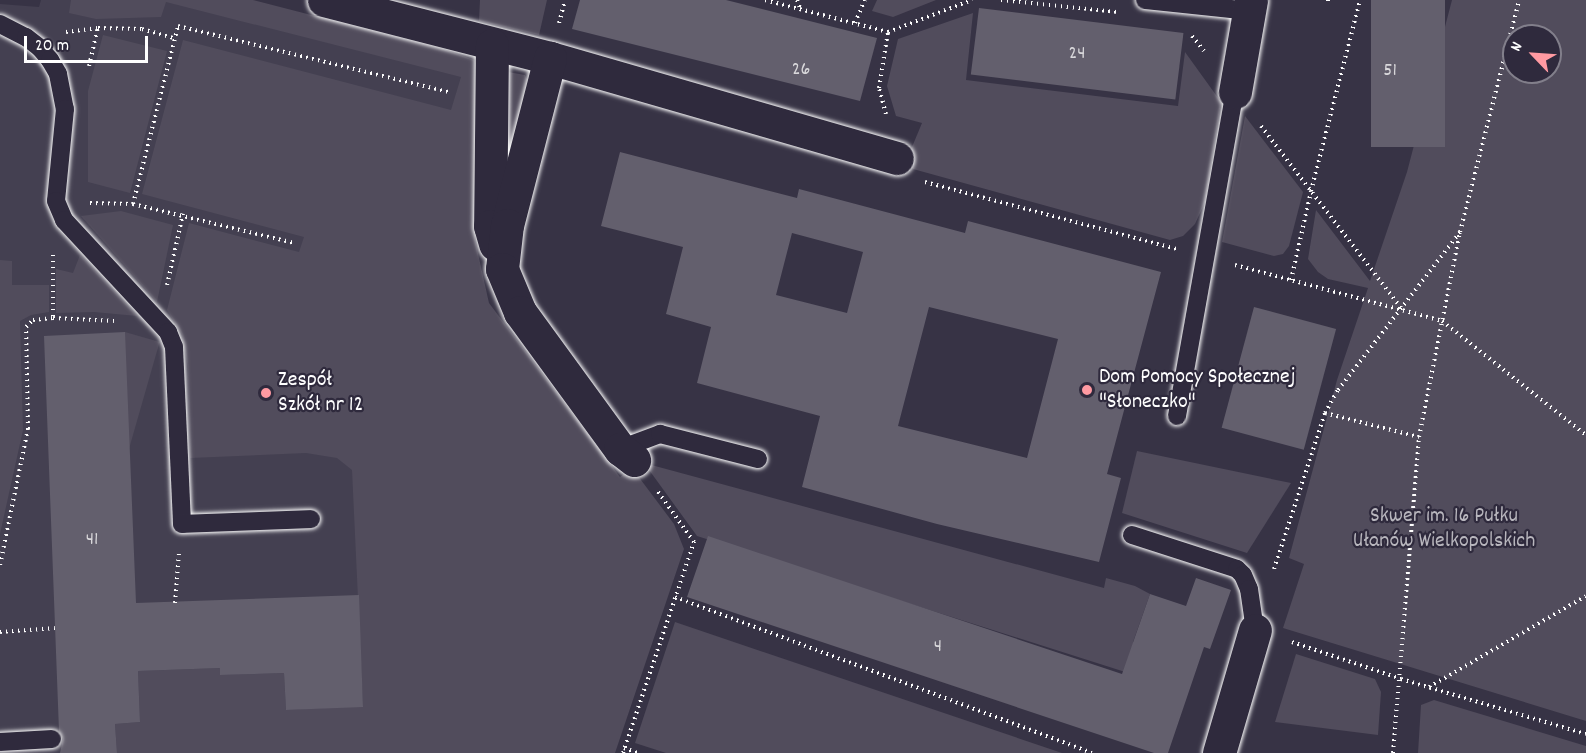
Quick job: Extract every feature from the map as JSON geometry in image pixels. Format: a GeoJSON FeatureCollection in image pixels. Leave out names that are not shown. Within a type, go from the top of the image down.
{"type":"FeatureCollection","features":[{"type":"Feature","properties":{"kind":"street"},"geometry":{"type":"LineString","coordinates":[[324,0],[492,45],[550,58],[897,158]]}},
{"type":"Feature","properties":{"kind":"street"},"geometry":{"type":"LineString","coordinates":[[1235,92],[1250,6]]}},
{"type":"Feature","properties":{"kind":"street"},"geometry":{"type":"LineString","coordinates":[[492,45],[489,226],[502,269],[520,312],[627,455]]}},
{"type":"Feature","properties":{"kind":"street"},"geometry":{"type":"LineString","coordinates":[[502,269],[507,225],[550,58]]}},
{"type":"Feature","properties":{"kind":"street"},"geometry":{"type":"LineString","coordinates":[[1219,753],[1255,630]]}},
{"type":"Feature","properties":{"kind":"lane"},"geometry":{"type":"LineString","coordinates":[[1145,0],[1250,6]]}},
{"type":"Feature","properties":{"kind":"lane"},"geometry":{"type":"LineString","coordinates":[[0,24],[40,48],[50,60],[57,74],[65,109],[56,201],[64,220],[159,321],[168,332],[174,347],[182,524],[311,519]]}},
{"type":"Feature","properties":{"kind":"lane"},"geometry":{"type":"LineString","coordinates":[[1177,416],[1235,92]]}},
{"type":"Feature","properties":{"kind":"lane"},"geometry":{"type":"LineString","coordinates":[[627,455],[660,434],[758,459]]}},
{"type":"Feature","properties":{"kind":"lane"},"geometry":{"type":"LineString","coordinates":[[1132,535],[1237,569],[1244,575],[1249,589],[1255,630]]}},
{"type":"Feature","properties":{"kind":"lane"},"geometry":{"type":"LineString","coordinates":[[0,742],[52,739]]}},
{"type":"Feature","properties":{"kind":"path"},"geometry":{"type":"LineString","coordinates":[[765,0],[888,32],[972,0]]}},
{"type":"Feature","properties":{"kind":"path"},"geometry":{"type":"LineString","coordinates":[[797,0],[800,9]]}},
{"type":"Feature","properties":{"kind":"path"},"geometry":{"type":"LineString","coordinates":[[855,23],[866,0]]}},
{"type":"Feature","properties":{"kind":"path"},"geometry":{"type":"LineString","coordinates":[[1291,280],[1311,190],[1360,0]]}},
{"type":"Feature","properties":{"kind":"path"},"geometry":{"type":"LineString","coordinates":[[1393,753],[1401,679],[1419,437],[1460,232],[1520,0]]}},
{"type":"Feature","properties":{"kind":"path"},"geometry":{"type":"LineString","coordinates":[[133,204],[178,26],[449,92]]}},
{"type":"Feature","properties":{"kind":"path"},"geometry":{"type":"LineString","coordinates":[[88,68],[98,28],[142,29],[176,39]]}},
{"type":"Feature","properties":{"kind":"path"},"geometry":{"type":"LineString","coordinates":[[888,32],[879,88],[897,158],[908,178],[1442,321],[1586,435]]}},
{"type":"Feature","properties":{"kind":"path"},"geometry":{"type":"LineString","coordinates":[[85,202],[133,204],[183,214],[294,243]]}},
{"type":"Feature","properties":{"kind":"path"},"geometry":{"type":"LineString","coordinates":[[53,318],[51,267],[60,209]]}},
{"type":"Feature","properties":{"kind":"path"},"geometry":{"type":"LineString","coordinates":[[0,566],[28,429],[26,327],[33,320],[53,318],[137,323],[159,321],[183,214]]}},
{"type":"Feature","properties":{"kind":"path"},"geometry":{"type":"LineString","coordinates":[[1272,574],[1325,413],[1338,390],[1460,232]]}},
{"type":"Feature","properties":{"kind":"path"},"geometry":{"type":"LineString","coordinates":[[1325,413],[1419,437]]}},
{"type":"Feature","properties":{"kind":"path"},"geometry":{"type":"LineString","coordinates":[[627,455],[694,542],[624,751],[638,753]]}},
{"type":"Feature","properties":{"kind":"path"},"geometry":{"type":"LineString","coordinates":[[175,603],[182,524]]}},
{"type":"Feature","properties":{"kind":"path"},"geometry":{"type":"LineString","coordinates":[[1428,687],[1586,596]]}},
{"type":"Feature","properties":{"kind":"path"},"geometry":{"type":"LineString","coordinates":[[675,597],[1090,753]]}},
{"type":"Feature","properties":{"kind":"path"},"geometry":{"type":"LineString","coordinates":[[0,632],[55,627]]}},
{"type":"Feature","properties":{"kind":"path"},"geometry":{"type":"LineString","coordinates":[[1255,630],[1401,679],[1586,734]]}},
{"type":"Feature","properties":{"kind":"shaded area","name":"Zespół Szkół nr 12"},"geometry":{"type":"Polygon","coordinates":[[[41,0],[228,0],[473,63],[465,308],[506,753],[0,753],[0,4],[39,7],[41,0]]]}},
{"type":"Feature","properties":{"kind":"green space"},"geometry":{"type":"Polygon","coordinates":[[[71,0],[253,0],[443,49],[474,60],[479,68],[475,240],[489,303],[620,477],[632,468],[674,524],[684,549],[615,753],[117,753],[115,724],[140,722],[138,671],[220,668],[221,675],[284,673],[286,710],[363,706],[352,470],[337,458],[306,453],[190,458],[188,367],[182,334],[167,310],[189,223],[299,252],[304,237],[142,194],[183,40],[451,110],[461,77],[166,2],[161,17],[96,19],[69,13],[71,0]]]}},
{"type":"Feature","properties":{"kind":"green space"},"geometry":{"type":"Polygon","coordinates":[[[480,0],[547,0],[539,35],[479,21],[480,0]]]}},
{"type":"Feature","properties":{"kind":"green space"},"geometry":{"type":"Polygon","coordinates":[[[877,0],[936,0],[893,17],[872,11],[877,0]]]}},
{"type":"Feature","properties":{"kind":"green space","name":"Skwer im. 16 Pułku Ułanów Wielkopolskich"},"geometry":{"type":"Polygon","coordinates":[[[1452,0],[1586,0],[1586,721],[1283,628],[1304,564],[1289,558],[1337,380],[1368,288],[1328,279],[1318,272],[1308,259],[1316,210],[1370,281],[1407,172],[1452,0]]]}},
{"type":"Feature","properties":{"kind":"green space"},"geometry":{"type":"Polygon","coordinates":[[[973,13],[966,80],[1178,106],[1185,52],[1221,102],[1205,202],[1195,224],[1183,236],[1170,240],[913,169],[907,159],[922,123],[896,116],[887,86],[898,39],[973,13]]]}},
{"type":"Feature","properties":{"kind":"green space"},"geometry":{"type":"Polygon","coordinates":[[[103,35],[167,51],[130,193],[88,182],[88,91],[103,35]]]}},
{"type":"Feature","properties":{"kind":"green space"},"geometry":{"type":"Polygon","coordinates":[[[503,71],[525,75],[527,80],[504,190],[503,71]]]}},
{"type":"Feature","properties":{"kind":"green space"},"geometry":{"type":"Polygon","coordinates":[[[1245,116],[1303,192],[1289,246],[1283,254],[1274,256],[1222,242],[1245,116]]]}},
{"type":"Feature","properties":{"kind":"green space"},"geometry":{"type":"Polygon","coordinates":[[[121,211],[173,225],[157,302],[81,216],[121,211]]]}},
{"type":"Feature","properties":{"kind":"green space"},"geometry":{"type":"Polygon","coordinates":[[[80,255],[137,316],[94,312],[56,313],[56,269],[73,273],[80,255]]]}},
{"type":"Feature","properties":{"kind":"green space"},"geometry":{"type":"Polygon","coordinates":[[[0,260],[12,261],[12,285],[49,285],[49,312],[31,315],[20,321],[23,430],[0,534],[0,260]]]}},
{"type":"Feature","properties":{"kind":"green space"},"geometry":{"type":"Polygon","coordinates":[[[125,332],[160,342],[127,454],[93,444],[125,332]]]}},
{"type":"Feature","properties":{"kind":"green space"},"geometry":{"type":"Polygon","coordinates":[[[1137,451],[1291,483],[1247,553],[1122,513],[1137,451]]]}},
{"type":"Feature","properties":{"kind":"green space"},"geometry":{"type":"Polygon","coordinates":[[[644,463],[1104,588],[1106,578],[1135,586],[1150,594],[1133,642],[1188,692],[697,536],[644,463]]]}},
{"type":"Feature","properties":{"kind":"green space"},"geometry":{"type":"Polygon","coordinates":[[[675,622],[1062,753],[666,753],[635,743],[675,622]]]}},
{"type":"Feature","properties":{"kind":"green space"},"geometry":{"type":"Polygon","coordinates":[[[1296,654],[1375,679],[1381,692],[1378,735],[1275,722],[1296,654]]]}},
{"type":"Feature","properties":{"kind":"green space"},"geometry":{"type":"Polygon","coordinates":[[[1434,700],[1586,746],[1586,753],[1418,753],[1421,705],[1434,700]]]}},
{"type":"Feature","properties":{"kind":"building"},"geometry":{"type":"Polygon","coordinates":[[[580,0],[726,0],[877,38],[860,101],[572,29],[580,0]]]}},
{"type":"Feature","properties":{"kind":"building"},"geometry":{"type":"Polygon","coordinates":[[[1371,0],[1445,0],[1445,147],[1371,147],[1371,0]]]}},
{"type":"Feature","properties":{"kind":"building"},"geometry":{"type":"Polygon","coordinates":[[[979,8],[1183,33],[1175,100],[971,75],[979,8]]]}},
{"type":"Feature","properties":{"kind":"building"},"geometry":{"type":"Polygon","coordinates":[[[620,152],[797,198],[799,189],[965,233],[968,221],[1161,272],[1107,474],[1121,478],[1099,562],[937,524],[802,487],[820,416],[697,383],[711,327],[666,314],[683,247],[601,226],[620,152]],[[792,233],[776,295],[847,313],[863,252],[792,233]],[[929,307],[898,426],[1027,458],[1058,339],[929,307]]]}},
{"type":"Feature","properties":{"kind":"building"},"geometry":{"type":"Polygon","coordinates":[[[1254,307],[1336,329],[1304,450],[1222,428],[1254,307]]]}},
{"type":"Feature","properties":{"kind":"building"},"geometry":{"type":"Polygon","coordinates":[[[125,332],[136,603],[359,595],[363,707],[286,710],[284,673],[220,675],[220,668],[138,671],[140,722],[115,724],[117,753],[60,753],[63,739],[59,731],[44,336],[125,332]]]}},
{"type":"Feature","properties":{"kind":"building"},"geometry":{"type":"Polygon","coordinates":[[[708,536],[1122,674],[1150,594],[1186,606],[1196,578],[1231,590],[1210,649],[1204,647],[1168,753],[1154,753],[687,597],[708,536]]]}},
{"type":"Feature","properties":{"kind":"place","name":"Dom Pomocy Społecznej \"Słoneczko\""},"geometry":{"type":"Point","coordinates":[1087,390]}},
{"type":"Feature","properties":{"kind":"place","name":"Zespół Szkół nr 12"},"geometry":{"type":"Point","coordinates":[266,393]}}]}
